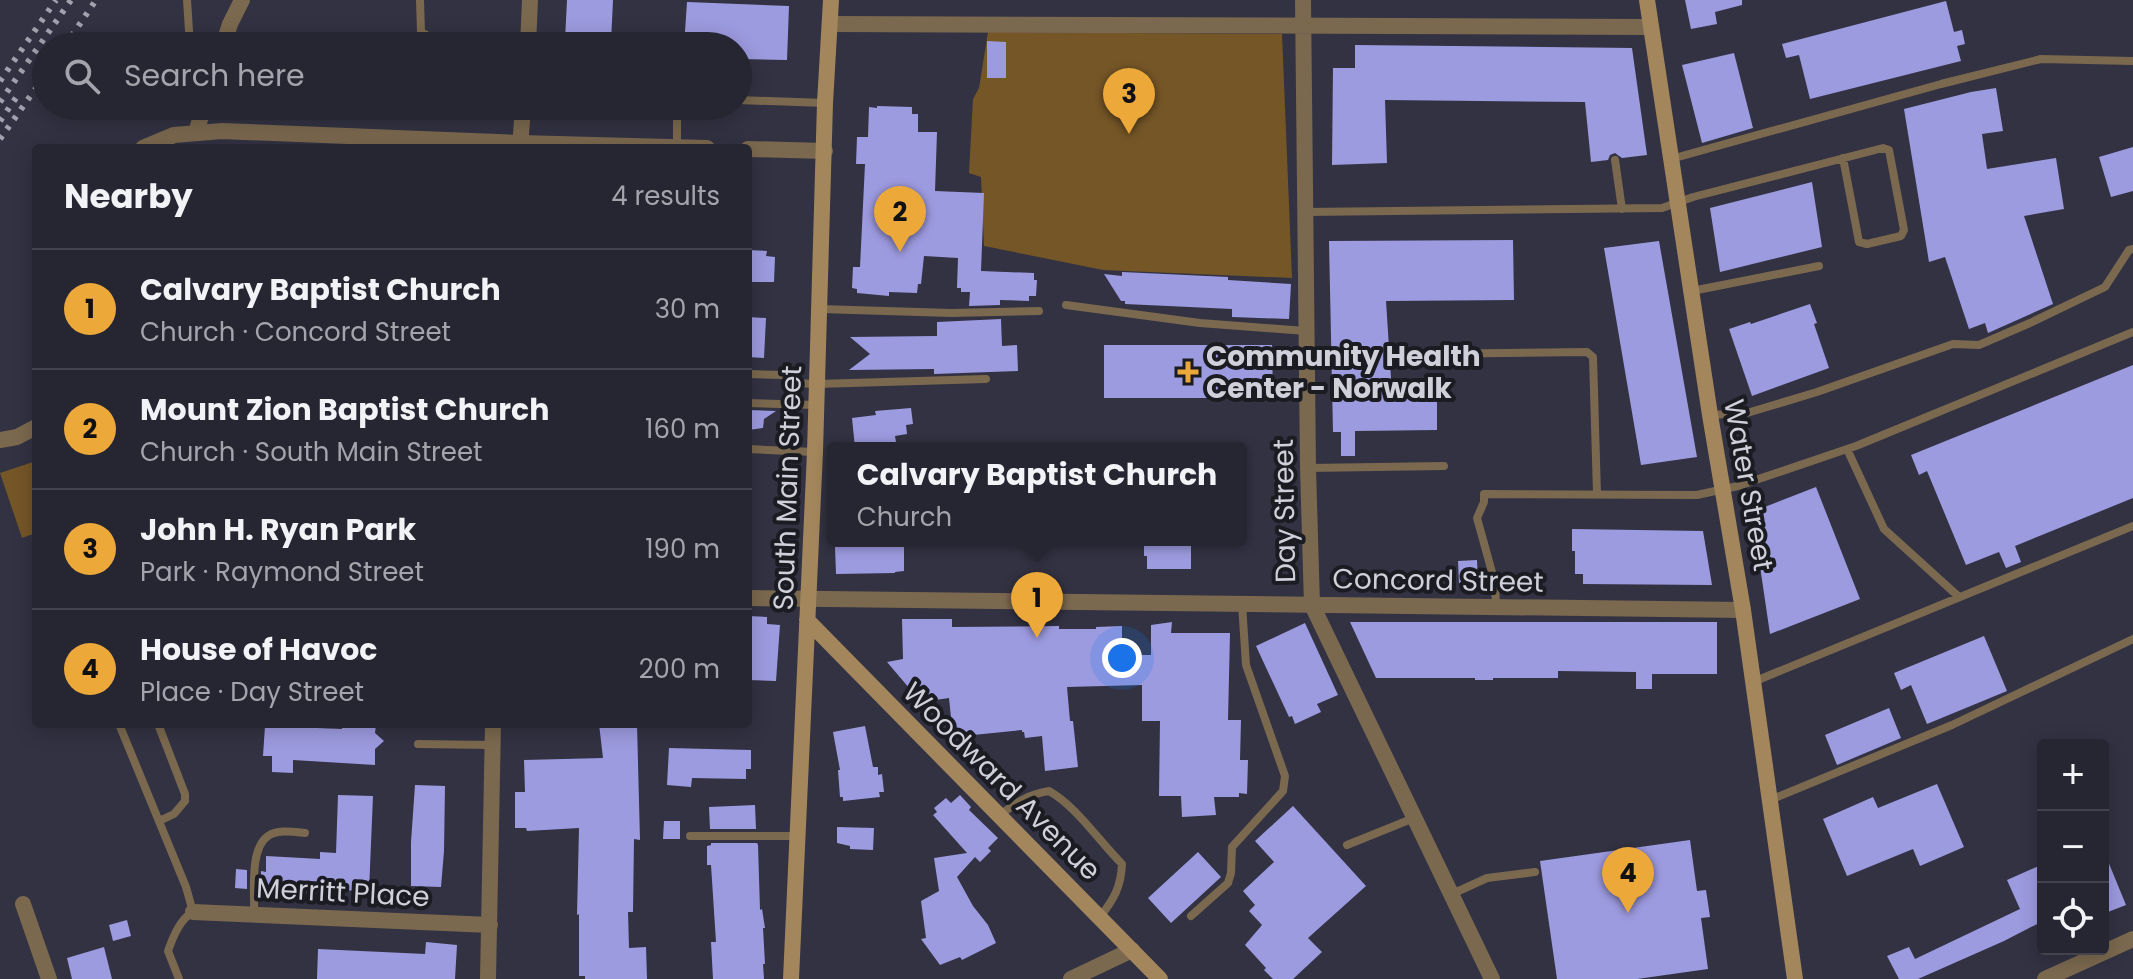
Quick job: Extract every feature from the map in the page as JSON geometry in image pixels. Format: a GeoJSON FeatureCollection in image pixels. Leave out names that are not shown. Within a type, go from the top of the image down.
{"type":"FeatureCollection","features":[{"type":"Feature","properties":{"kind":"main road","name":"South Main Street"},"geometry":{"type":"LineString","coordinates":[[791,979],[817,405],[825,103],[831,0]]}},
{"type":"Feature","properties":{"kind":"main road","name":"Water Street"},"geometry":{"type":"LineString","coordinates":[[1647,0],[1743,610],[1795,979]]}},
{"type":"Feature","properties":{"kind":"main road","name":"Woodward Avenue"},"geometry":{"type":"LineString","coordinates":[[807,620],[1160,979]]}},
{"type":"Feature","properties":{"kind":"street"},"geometry":{"type":"LineString","coordinates":[[227,32],[242,0]]}},
{"type":"Feature","properties":{"kind":"street"},"geometry":{"type":"LineString","coordinates":[[529,32],[530,0]]}},
{"type":"Feature","properties":{"kind":"street","name":"Day Street"},"geometry":{"type":"LineString","coordinates":[[1303,0],[1312,605],[1492,979]]}},
{"type":"Feature","properties":{"kind":"street"},"geometry":{"type":"LineString","coordinates":[[831,24],[1650,27]]}},
{"type":"Feature","properties":{"kind":"street"},"geometry":{"type":"LineString","coordinates":[[196,133],[200,120]]}},
{"type":"Feature","properties":{"kind":"street"},"geometry":{"type":"LineString","coordinates":[[520,144],[522,120]]}},
{"type":"Feature","properties":{"kind":"street"},"geometry":{"type":"LineString","coordinates":[[153,144],[174,135],[222,131],[298,141],[431,144]]}},
{"type":"Feature","properties":{"kind":"street"},"geometry":{"type":"LineString","coordinates":[[752,149],[825,151]]}},
{"type":"Feature","properties":{"kind":"street"},"geometry":{"type":"LineString","coordinates":[[0,440],[17,437],[32,429]]}},
{"type":"Feature","properties":{"kind":"street","name":"Concord Street"},"geometry":{"type":"LineString","coordinates":[[752,598],[1743,610]]}},
{"type":"Feature","properties":{"kind":"street"},"geometry":{"type":"LineString","coordinates":[[488,979],[493,728]]}},
{"type":"Feature","properties":{"kind":"street"},"geometry":{"type":"LineString","coordinates":[[23,904],[49,979]]}},
{"type":"Feature","properties":{"kind":"street","name":"Merritt Place"},"geometry":{"type":"LineString","coordinates":[[193,912],[490,925]]}},
{"type":"Feature","properties":{"kind":"street"},"geometry":{"type":"LineString","coordinates":[[2045,979],[2133,939]]}},
{"type":"Feature","properties":{"kind":"street"},"geometry":{"type":"LineString","coordinates":[[1071,979],[1132,950]]}},
{"type":"Feature","properties":{"kind":"lane"},"geometry":{"type":"LineString","coordinates":[[187,0],[189,32]]}},
{"type":"Feature","properties":{"kind":"lane"},"geometry":{"type":"LineString","coordinates":[[420,0],[421,32]]}},
{"type":"Feature","properties":{"kind":"lane"},"geometry":{"type":"LineString","coordinates":[[1671,159],[2041,59],[2133,61]]}},
{"type":"Feature","properties":{"kind":"lane"},"geometry":{"type":"LineString","coordinates":[[752,100],[825,103]]}},
{"type":"Feature","properties":{"kind":"lane"},"geometry":{"type":"LineString","coordinates":[[195,120],[196,133]]}},
{"type":"Feature","properties":{"kind":"lane"},"geometry":{"type":"LineString","coordinates":[[677,120],[677,144]]}},
{"type":"Feature","properties":{"kind":"lane"},"geometry":{"type":"LineString","coordinates":[[1305,212],[1662,208],[1843,158],[1883,148],[1889,150],[1904,230],[1901,236],[1867,244],[1859,242],[1843,158]]}},
{"type":"Feature","properties":{"kind":"lane"},"geometry":{"type":"LineString","coordinates":[[1615,160],[1622,209]]}},
{"type":"Feature","properties":{"kind":"lane"},"geometry":{"type":"LineString","coordinates":[[1710,415],[1761,409],[1953,344],[1979,345],[2105,287],[2129,250],[2133,249]]}},
{"type":"Feature","properties":{"kind":"lane"},"geometry":{"type":"LineString","coordinates":[[1691,292],[1819,266]]}},
{"type":"Feature","properties":{"kind":"lane"},"geometry":{"type":"LineString","coordinates":[[1066,305],[1200,323],[1307,331]]}},
{"type":"Feature","properties":{"kind":"lane"},"geometry":{"type":"LineString","coordinates":[[820,309],[951,313],[1039,311]]}},
{"type":"Feature","properties":{"kind":"lane"},"geometry":{"type":"LineString","coordinates":[[1496,607],[1495,583],[1477,518],[1484,494],[1697,495],[1723,491],[1847,449],[2133,332]]}},
{"type":"Feature","properties":{"kind":"lane"},"geometry":{"type":"LineString","coordinates":[[1416,354],[1587,352],[1593,357],[1597,494]]}},
{"type":"Feature","properties":{"kind":"lane"},"geometry":{"type":"LineString","coordinates":[[752,374],[784,375],[795,383],[817,384],[986,379]]}},
{"type":"Feature","properties":{"kind":"lane"},"geometry":{"type":"LineString","coordinates":[[752,403],[817,405]]}},
{"type":"Feature","properties":{"kind":"lane"},"geometry":{"type":"LineString","coordinates":[[752,449],[815,452]]}},
{"type":"Feature","properties":{"kind":"lane"},"geometry":{"type":"LineString","coordinates":[[1847,449],[1884,529],[1959,597]]}},
{"type":"Feature","properties":{"kind":"lane"},"geometry":{"type":"LineString","coordinates":[[1308,468],[1444,466]]}},
{"type":"Feature","properties":{"kind":"lane"},"geometry":{"type":"LineString","coordinates":[[1753,682],[2133,526]]}},
{"type":"Feature","properties":{"kind":"lane"},"geometry":{"type":"LineString","coordinates":[[1191,916],[1228,883],[1232,847],[1283,791],[1285,776],[1246,665],[1242,604]]}},
{"type":"Feature","properties":{"kind":"lane"},"geometry":{"type":"LineString","coordinates":[[1770,800],[1952,725],[2133,639]]}},
{"type":"Feature","properties":{"kind":"lane"},"geometry":{"type":"LineString","coordinates":[[121,728],[186,887],[193,912],[182,922],[168,951],[179,979]]}},
{"type":"Feature","properties":{"kind":"lane"},"geometry":{"type":"LineString","coordinates":[[159,821],[174,814],[185,801],[160,728]]}},
{"type":"Feature","properties":{"kind":"lane"},"geometry":{"type":"LineString","coordinates":[[418,744],[492,745]]}},
{"type":"Feature","properties":{"kind":"lane"},"geometry":{"type":"LineString","coordinates":[[999,816],[1033,793],[1049,791],[1071,807],[1122,864],[1121,881],[1115,898],[1100,917]]}},
{"type":"Feature","properties":{"kind":"lane"},"geometry":{"type":"LineString","coordinates":[[1347,845],[1414,818]]}},
{"type":"Feature","properties":{"kind":"lane"},"geometry":{"type":"LineString","coordinates":[[254,914],[255,855],[260,844],[269,835],[281,832],[305,833]]}},
{"type":"Feature","properties":{"kind":"lane"},"geometry":{"type":"LineString","coordinates":[[690,836],[797,836]]}},
{"type":"Feature","properties":{"kind":"lane"},"geometry":{"type":"LineString","coordinates":[[1451,895],[1487,878],[1535,872]]}},
{"type":"Feature","properties":{"kind":"shaded area"},"geometry":{"type":"Polygon","coordinates":[[[988,32],[1282,34],[1292,278],[1103,270],[984,246],[981,177],[969,173],[973,99],[979,88],[988,32]]]}},
{"type":"Feature","properties":{"kind":"shaded area"},"geometry":{"type":"Polygon","coordinates":[[[32,462],[32,534],[22,538],[0,473],[32,462]]]}},
{"type":"Feature","properties":{"kind":"building"},"geometry":{"type":"Polygon","coordinates":[[[567,0],[613,0],[611,32],[565,32],[567,0]]]}},
{"type":"Feature","properties":{"kind":"building"},"geometry":{"type":"Polygon","coordinates":[[[1685,0],[1742,0],[1742,5],[1715,12],[1717,24],[1691,29],[1685,0]]]}},
{"type":"Feature","properties":{"kind":"building"},"geometry":{"type":"Polygon","coordinates":[[[1946,1],[1954,32],[1962,30],[1965,44],[1957,46],[1961,61],[1810,99],[1799,55],[1786,58],[1782,44],[1946,1]]]}},
{"type":"Feature","properties":{"kind":"building"},"geometry":{"type":"Polygon","coordinates":[[[687,2],[789,6],[787,60],[752,59],[752,32],[685,32],[687,2]]]}},
{"type":"Feature","properties":{"kind":"building"},"geometry":{"type":"Polygon","coordinates":[[[987,41],[1006,42],[1006,78],[987,78],[987,41]]]}},
{"type":"Feature","properties":{"kind":"building"},"geometry":{"type":"Polygon","coordinates":[[[1355,45],[1632,48],[1647,155],[1622,158],[1615,153],[1608,160],[1591,162],[1585,102],[1385,100],[1387,163],[1332,165],[1333,68],[1355,68],[1355,45]]]}},
{"type":"Feature","properties":{"kind":"building"},"geometry":{"type":"Polygon","coordinates":[[[1734,53],[1753,128],[1702,143],[1682,65],[1734,53]]]}},
{"type":"Feature","properties":{"kind":"building"},"geometry":{"type":"Polygon","coordinates":[[[1996,88],[2003,131],[1982,134],[1987,169],[2056,158],[2064,209],[2024,216],[2053,304],[1988,333],[1985,323],[1969,329],[1945,257],[1929,262],[1904,109],[1996,88]]]}},
{"type":"Feature","properties":{"kind":"building"},"geometry":{"type":"Polygon","coordinates":[[[869,107],[912,107],[912,114],[918,114],[918,132],[937,132],[935,191],[984,193],[981,271],[1034,273],[1036,296],[1029,296],[1029,301],[1000,300],[1000,305],[969,306],[970,292],[961,292],[961,288],[957,288],[958,258],[924,256],[917,293],[889,292],[889,296],[857,293],[857,289],[852,288],[853,267],[860,267],[865,164],[856,164],[857,137],[868,137],[869,107]]]}},
{"type":"Feature","properties":{"kind":"building"},"geometry":{"type":"Polygon","coordinates":[[[2133,147],[2133,191],[2111,197],[2099,157],[2133,147]]]}},
{"type":"Feature","properties":{"kind":"building"},"geometry":{"type":"Polygon","coordinates":[[[1812,182],[1822,247],[1720,272],[1710,208],[1812,182]]]}},
{"type":"Feature","properties":{"kind":"building"},"geometry":{"type":"Polygon","coordinates":[[[1513,240],[1514,300],[1386,301],[1392,394],[1437,394],[1437,430],[1355,431],[1355,456],[1341,456],[1341,432],[1333,432],[1329,241],[1513,240]]]}},
{"type":"Feature","properties":{"kind":"building"},"geometry":{"type":"Polygon","coordinates":[[[1659,241],[1697,457],[1641,465],[1604,248],[1659,241]]]}},
{"type":"Feature","properties":{"kind":"building"},"geometry":{"type":"Polygon","coordinates":[[[752,250],[767,251],[766,256],[775,257],[774,282],[752,282],[752,250]]]}},
{"type":"Feature","properties":{"kind":"building"},"geometry":{"type":"Polygon","coordinates":[[[1122,272],[1228,277],[1228,280],[1291,284],[1289,319],[1232,317],[1232,309],[1125,304],[1104,274],[1122,276],[1122,272]]]}},
{"type":"Feature","properties":{"kind":"building"},"geometry":{"type":"Polygon","coordinates":[[[1810,304],[1829,368],[1752,396],[1729,329],[1810,304]]]}},
{"type":"Feature","properties":{"kind":"building"},"geometry":{"type":"Polygon","coordinates":[[[752,317],[766,318],[764,358],[752,357],[752,317]]]}},
{"type":"Feature","properties":{"kind":"building"},"geometry":{"type":"Polygon","coordinates":[[[1001,319],[1002,346],[1017,345],[1018,371],[934,374],[934,369],[849,370],[870,354],[850,337],[937,336],[937,322],[1001,319]]]}},
{"type":"Feature","properties":{"kind":"building","name":"Community Health Center - Norwalk"},"geometry":{"type":"Polygon","coordinates":[[[1104,345],[1272,345],[1273,398],[1104,398],[1104,345]]]}},
{"type":"Feature","properties":{"kind":"building"},"geometry":{"type":"Polygon","coordinates":[[[2133,365],[2133,498],[2015,546],[2021,562],[2006,568],[1999,552],[1966,565],[1927,471],[1919,475],[1911,455],[2133,365]]]}},
{"type":"Feature","properties":{"kind":"building"},"geometry":{"type":"Polygon","coordinates":[[[911,408],[913,424],[906,425],[907,434],[895,436],[896,442],[854,442],[852,418],[876,415],[875,411],[911,408]]]}},
{"type":"Feature","properties":{"kind":"building"},"geometry":{"type":"Polygon","coordinates":[[[752,410],[776,411],[764,419],[763,428],[752,429],[752,410]]]}},
{"type":"Feature","properties":{"kind":"building"},"geometry":{"type":"Polygon","coordinates":[[[1816,487],[1860,599],[1770,634],[1752,512],[1816,487]]]}},
{"type":"Feature","properties":{"kind":"building"},"geometry":{"type":"Polygon","coordinates":[[[1572,529],[1703,531],[1712,585],[1583,584],[1583,574],[1575,574],[1572,529]]]}},
{"type":"Feature","properties":{"kind":"building"},"geometry":{"type":"Polygon","coordinates":[[[1144,546],[1191,546],[1191,569],[1147,569],[1147,556],[1144,556],[1144,546]]]}},
{"type":"Feature","properties":{"kind":"building"},"geometry":{"type":"Polygon","coordinates":[[[835,547],[904,547],[904,571],[836,574],[835,547]]]}},
{"type":"Feature","properties":{"kind":"building"},"geometry":{"type":"Polygon","coordinates":[[[1477,560],[1478,582],[1459,583],[1458,561],[1477,560]]]}},
{"type":"Feature","properties":{"kind":"building"},"geometry":{"type":"Polygon","coordinates":[[[752,616],[767,617],[767,624],[780,625],[776,681],[752,680],[752,616]]]}},
{"type":"Feature","properties":{"kind":"building"},"geometry":{"type":"Polygon","coordinates":[[[902,619],[952,619],[952,627],[1059,626],[1059,629],[1096,629],[1122,626],[1122,655],[1151,655],[1151,625],[1172,622],[1171,633],[1230,633],[1228,720],[1241,720],[1240,760],[1248,760],[1247,794],[1214,797],[1216,815],[1182,817],[1181,796],[1159,796],[1160,721],[1142,721],[1142,685],[1067,687],[1078,767],[1045,771],[1042,736],[1025,738],[1022,730],[953,737],[949,698],[921,702],[887,662],[903,659],[902,619]]]}},
{"type":"Feature","properties":{"kind":"building"},"geometry":{"type":"Polygon","coordinates":[[[1350,622],[1717,622],[1717,674],[1652,674],[1652,689],[1636,689],[1636,672],[1558,671],[1558,678],[1493,680],[1376,678],[1350,622]]]}},
{"type":"Feature","properties":{"kind":"building"},"geometry":{"type":"Polygon","coordinates":[[[1305,623],[1338,695],[1317,704],[1321,712],[1295,724],[1256,646],[1305,623]]]}},
{"type":"Feature","properties":{"kind":"building"},"geometry":{"type":"Polygon","coordinates":[[[1984,636],[2007,691],[1927,724],[1911,685],[1901,690],[1894,673],[1984,636]]]}},
{"type":"Feature","properties":{"kind":"building"},"geometry":{"type":"Polygon","coordinates":[[[1889,708],[1901,738],[1837,765],[1825,735],[1889,708]]]}},
{"type":"Feature","properties":{"kind":"building"},"geometry":{"type":"Polygon","coordinates":[[[865,726],[873,767],[878,767],[878,775],[882,774],[884,792],[879,792],[880,797],[843,801],[833,732],[865,726]]]}},
{"type":"Feature","properties":{"kind":"building"},"geometry":{"type":"Polygon","coordinates":[[[265,728],[376,728],[375,733],[384,741],[375,749],[375,765],[293,760],[293,773],[272,772],[272,756],[263,756],[265,728]]]}},
{"type":"Feature","properties":{"kind":"building"},"geometry":{"type":"Polygon","coordinates":[[[599,728],[637,728],[640,840],[634,839],[633,912],[628,912],[629,948],[646,947],[647,979],[585,979],[585,976],[579,976],[579,828],[527,831],[526,828],[515,828],[515,792],[525,792],[524,760],[603,758],[599,728]]]}},
{"type":"Feature","properties":{"kind":"building"},"geometry":{"type":"Polygon","coordinates":[[[669,748],[751,750],[751,769],[746,769],[746,779],[692,778],[691,787],[667,785],[669,748]]]}},
{"type":"Feature","properties":{"kind":"building"},"geometry":{"type":"Polygon","coordinates":[[[1937,784],[1964,847],[1920,866],[1913,849],[1847,876],[1823,819],[1873,797],[1878,808],[1937,784]]]}},
{"type":"Feature","properties":{"kind":"building"},"geometry":{"type":"Polygon","coordinates":[[[415,785],[445,786],[441,887],[411,886],[415,785]]]}},
{"type":"Feature","properties":{"kind":"building"},"geometry":{"type":"Polygon","coordinates":[[[338,795],[373,796],[369,891],[334,890],[334,895],[265,892],[261,889],[261,871],[266,872],[266,856],[320,859],[320,852],[336,853],[338,795]]]}},
{"type":"Feature","properties":{"kind":"building"},"geometry":{"type":"Polygon","coordinates":[[[960,795],[971,807],[969,810],[998,838],[980,862],[975,857],[957,877],[996,943],[962,960],[960,957],[940,965],[921,939],[926,938],[921,901],[939,891],[934,858],[967,853],[933,815],[937,812],[934,808],[946,798],[951,803],[960,795]]]}},
{"type":"Feature","properties":{"kind":"building"},"geometry":{"type":"Polygon","coordinates":[[[755,805],[756,829],[710,829],[709,807],[755,805]]]}},
{"type":"Feature","properties":{"kind":"building"},"geometry":{"type":"Polygon","coordinates":[[[1293,806],[1366,886],[1308,938],[1322,952],[1293,979],[1273,979],[1245,945],[1262,925],[1249,911],[1255,905],[1243,891],[1274,862],[1255,841],[1293,806]]]}},
{"type":"Feature","properties":{"kind":"building"},"geometry":{"type":"Polygon","coordinates":[[[664,821],[680,821],[680,839],[663,839],[664,821]]]}},
{"type":"Feature","properties":{"kind":"building"},"geometry":{"type":"Polygon","coordinates":[[[837,827],[874,828],[873,850],[850,849],[850,846],[837,843],[837,827]]]}},
{"type":"Feature","properties":{"kind":"building"},"geometry":{"type":"Polygon","coordinates":[[[1690,840],[1697,891],[1706,890],[1710,917],[1701,918],[1708,969],[1637,979],[1557,979],[1540,861],[1690,840]]]}},
{"type":"Feature","properties":{"kind":"building"},"geometry":{"type":"Polygon","coordinates":[[[711,843],[758,845],[760,910],[765,928],[764,979],[713,979],[711,942],[716,942],[711,865],[707,865],[707,846],[711,843]]]}},
{"type":"Feature","properties":{"kind":"building"},"geometry":{"type":"Polygon","coordinates":[[[1198,852],[1221,877],[1171,923],[1148,898],[1198,852]]]}},
{"type":"Feature","properties":{"kind":"building"},"geometry":{"type":"Polygon","coordinates":[[[2109,864],[2126,905],[2109,912],[2109,864]]]}},
{"type":"Feature","properties":{"kind":"building"},"geometry":{"type":"Polygon","coordinates":[[[2037,867],[2037,924],[1918,979],[1899,979],[1887,956],[1909,947],[1915,959],[2020,909],[2007,880],[2037,867]]]}},
{"type":"Feature","properties":{"kind":"building"},"geometry":{"type":"Polygon","coordinates":[[[236,869],[247,870],[247,889],[235,888],[236,869]]]}},
{"type":"Feature","properties":{"kind":"building"},"geometry":{"type":"Polygon","coordinates":[[[127,920],[131,936],[113,941],[109,925],[127,920]]]}},
{"type":"Feature","properties":{"kind":"building"},"geometry":{"type":"Polygon","coordinates":[[[426,942],[457,945],[455,979],[317,979],[318,949],[425,954],[426,942]]]}},
{"type":"Feature","properties":{"kind":"building"},"geometry":{"type":"Polygon","coordinates":[[[104,947],[112,979],[72,979],[67,958],[104,947]]]}},
{"type":"Feature","properties":{"kind":"railway"},"geometry":{"type":"LineString","coordinates":[[34,32],[56,0]]}},
{"type":"Feature","properties":{"kind":"railway"},"geometry":{"type":"LineString","coordinates":[[49,32],[71,0]]}},
{"type":"Feature","properties":{"kind":"railway"},"geometry":{"type":"LineString","coordinates":[[74,32],[96,0]]}},
{"type":"Feature","properties":{"kind":"railway"},"geometry":{"type":"LineString","coordinates":[[0,81],[32,35]]}},
{"type":"Feature","properties":{"kind":"railway"},"geometry":{"type":"LineString","coordinates":[[0,102],[32,56]]}},
{"type":"Feature","properties":{"kind":"railway"},"geometry":{"type":"LineString","coordinates":[[0,139],[32,94]]}},
{"type":"Feature","properties":{"kind":"railway"},"geometry":{"type":"LineString","coordinates":[[0,121],[18,95]]}},
{"type":"Feature","properties":{"kind":"place","name":"John H. Ryan Park"},"geometry":{"type":"Point","coordinates":[1129,134]}},
{"type":"Feature","properties":{"kind":"place","name":"Mount Zion Baptist Church"},"geometry":{"type":"Point","coordinates":[900,252]}},
{"type":"Feature","properties":{"kind":"place","name":"Community Health Center - Norwalk"},"geometry":{"type":"Point","coordinates":[1188,372]}},
{"type":"Feature","properties":{"kind":"place","name":"Calvary Baptist Church"},"geometry":{"type":"Point","coordinates":[1037,638]}},
{"type":"Feature","properties":{"kind":"place","name":"House of Havoc"},"geometry":{"type":"Point","coordinates":[1628,913]}}]}
